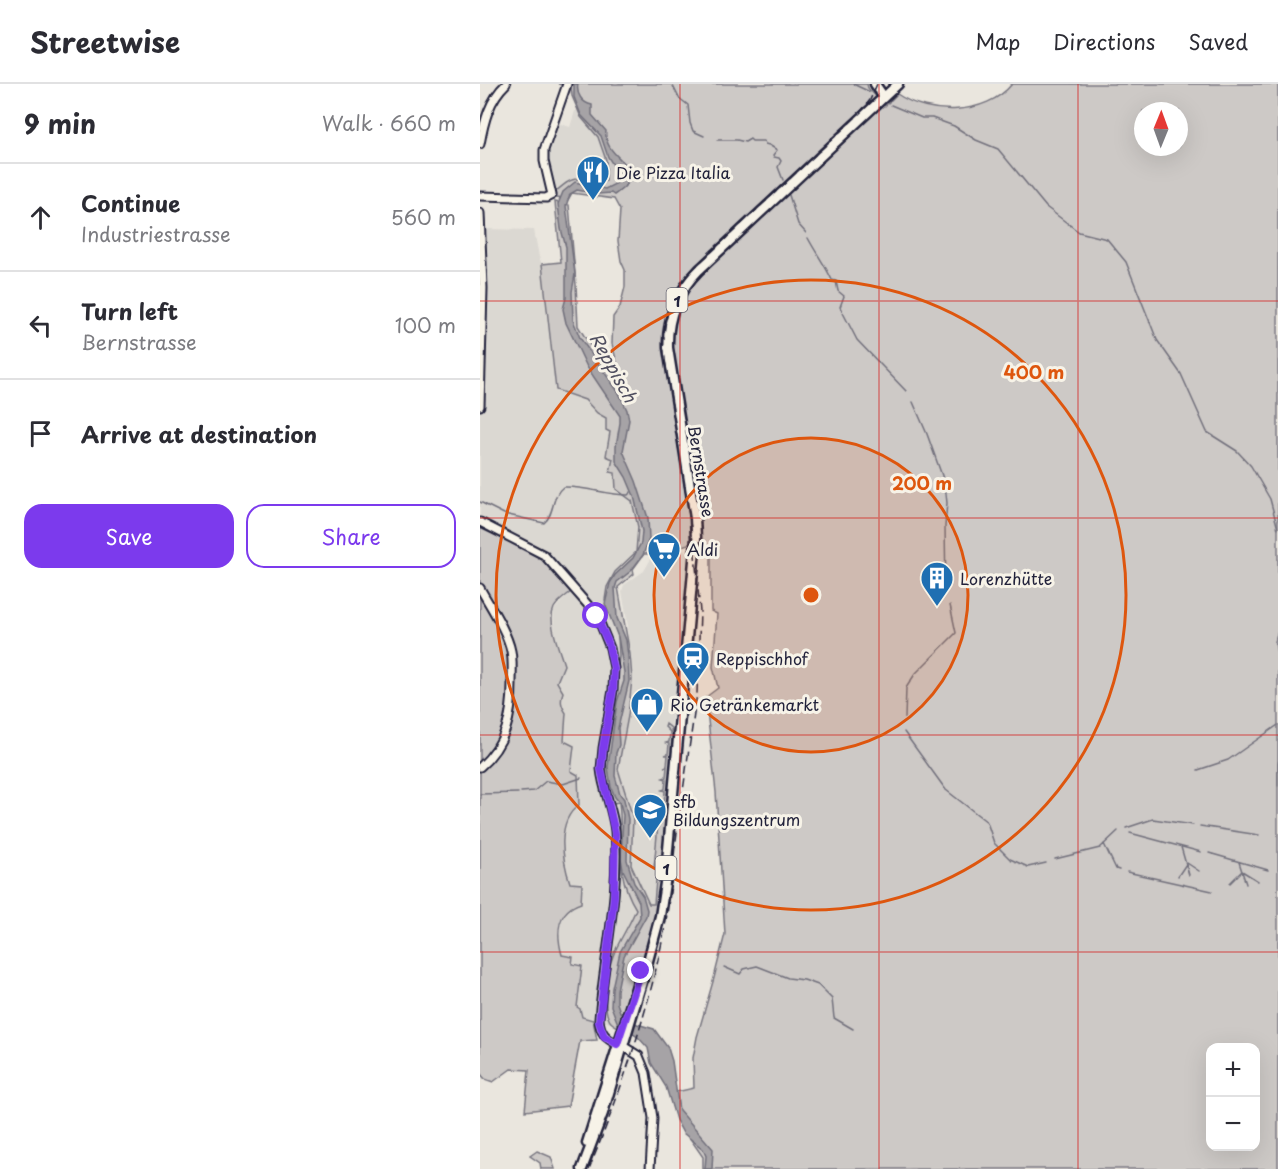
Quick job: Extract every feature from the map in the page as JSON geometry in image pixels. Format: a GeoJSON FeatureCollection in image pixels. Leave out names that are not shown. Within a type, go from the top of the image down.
{"type":"FeatureCollection","features":[{"type":"Feature","properties":{"kind":"main road"},"geometry":{"type":"LineString","coordinates":[[875,84],[884,97]]}},
{"type":"Feature","properties":{"kind":"main road","name":"Bernstrasse"},"geometry":{"type":"LineString","coordinates":[[583,1164],[603,1113],[620,1045],[649,956],[663,897],[696,538],[695,518],[668,348],[673,312],[684,288],[699,270],[898,84]]}},
{"type":"Feature","properties":{"kind":"street"},"geometry":{"type":"LineString","coordinates":[[480,144],[489,108],[498,91],[506,84]]}},
{"type":"Feature","properties":{"kind":"street"},"geometry":{"type":"LineString","coordinates":[[480,195],[549,198],[552,191],[544,161],[544,150],[567,84]]}},
{"type":"Feature","properties":{"kind":"street"},"geometry":{"type":"LineString","coordinates":[[480,213],[483,288],[480,406]]}},
{"type":"Feature","properties":{"kind":"street"},"geometry":{"type":"LineString","coordinates":[[480,522],[537,550],[549,559],[596,616],[612,655],[614,680],[601,769],[614,823],[614,885],[599,1019],[603,1034],[639,1056],[645,1068],[653,1119],[650,1169]]}},
{"type":"Feature","properties":{"kind":"street"},"geometry":{"type":"LineString","coordinates":[[480,588],[511,650],[512,689],[511,715],[506,733],[499,747],[480,767]]}},
{"type":"Feature","properties":{"kind":"shaded area"},"geometry":{"type":"Polygon","coordinates":[[[558,84],[867,84],[885,106],[897,94],[925,106],[957,109],[988,102],[1001,95],[1012,84],[1278,84],[1278,1169],[703,1169],[703,1157],[680,1124],[672,1093],[694,1088],[693,1058],[697,1037],[725,934],[716,792],[706,702],[706,697],[718,688],[713,667],[717,614],[711,611],[711,558],[706,548],[694,542],[682,546],[672,539],[655,547],[650,554],[644,554],[633,569],[634,574],[618,587],[632,679],[618,769],[633,818],[631,865],[649,904],[654,904],[657,868],[654,868],[659,813],[663,813],[663,805],[660,804],[664,803],[665,791],[662,790],[665,789],[666,779],[663,778],[666,777],[667,767],[664,767],[667,766],[668,755],[665,755],[668,754],[669,744],[666,743],[669,742],[670,732],[665,727],[666,724],[671,728],[672,736],[670,787],[657,911],[645,955],[618,1027],[610,1021],[607,1012],[608,978],[613,956],[636,909],[624,882],[619,802],[613,803],[607,778],[606,754],[619,657],[618,636],[605,600],[607,587],[615,572],[636,552],[638,527],[632,501],[616,489],[615,473],[610,472],[613,459],[606,456],[610,432],[606,430],[606,418],[597,413],[585,400],[556,390],[542,264],[561,262],[555,202],[569,205],[578,326],[606,371],[618,366],[612,344],[613,317],[620,307],[625,287],[625,270],[618,241],[620,210],[614,199],[572,193],[568,200],[557,198],[555,192],[576,179],[606,181],[606,160],[598,137],[581,117],[572,96],[571,87],[558,84]]]}},
{"type":"Feature","properties":{"kind":"shaded area"},"geometry":{"type":"Polygon","coordinates":[[[574,84],[578,84],[579,95],[583,100],[592,105],[592,115],[606,131],[607,141],[612,150],[629,170],[630,177],[626,185],[614,195],[577,190],[570,194],[566,206],[575,274],[572,292],[573,320],[580,338],[619,393],[627,410],[629,420],[623,451],[648,518],[649,539],[643,555],[631,571],[617,582],[615,588],[617,618],[626,640],[629,681],[618,728],[619,745],[616,753],[615,776],[620,794],[624,799],[628,819],[627,860],[634,883],[643,896],[647,910],[624,956],[617,990],[617,1003],[620,1012],[637,1024],[654,1029],[668,1048],[679,1110],[713,1149],[712,1169],[705,1169],[706,1156],[703,1149],[683,1133],[676,1120],[666,1087],[651,1063],[648,1048],[638,1037],[618,1024],[611,1006],[612,988],[620,952],[640,917],[639,902],[623,870],[621,858],[623,815],[620,803],[611,787],[608,767],[617,702],[624,681],[624,672],[618,637],[605,604],[610,583],[633,558],[641,543],[642,531],[634,496],[616,461],[620,416],[587,367],[566,323],[563,309],[566,298],[566,247],[558,204],[563,192],[575,182],[605,189],[617,183],[620,176],[608,157],[601,136],[581,115],[574,97],[574,84]]]}},
{"type":"Feature","properties":{"kind":"shaded area"},"geometry":{"type":"Polygon","coordinates":[[[578,110],[598,137],[606,160],[606,181],[596,183],[580,179],[571,180],[555,192],[546,161],[546,152],[555,122],[570,127],[575,111],[578,110]]]}},
{"type":"Feature","properties":{"kind":"shaded area"},"geometry":{"type":"Polygon","coordinates":[[[486,229],[534,230],[542,264],[556,390],[585,400],[597,413],[606,418],[610,432],[606,456],[613,459],[616,489],[632,501],[638,527],[636,552],[615,572],[609,613],[618,636],[619,657],[606,754],[607,778],[613,803],[619,802],[620,844],[631,900],[637,909],[613,956],[606,1015],[610,1023],[582,1017],[576,1007],[582,966],[572,964],[573,957],[562,956],[558,940],[562,915],[571,906],[581,903],[582,884],[570,883],[564,863],[563,834],[571,810],[579,805],[578,775],[571,771],[564,741],[566,713],[560,699],[563,692],[557,682],[561,670],[561,653],[555,638],[553,611],[571,591],[530,552],[480,528],[480,375],[485,376],[486,229]]]}},
{"type":"Feature","properties":{"kind":"shaded area"},"geometry":{"type":"Polygon","coordinates":[[[480,528],[541,557],[572,591],[554,608],[552,621],[564,665],[557,682],[563,692],[562,703],[566,713],[564,741],[574,746],[571,771],[578,775],[579,805],[567,821],[564,830],[563,852],[570,883],[582,884],[581,903],[567,911],[562,917],[559,939],[562,955],[573,957],[572,964],[582,966],[577,1007],[582,1017],[593,1020],[597,1040],[580,1041],[568,1106],[525,1111],[529,1070],[511,1069],[493,1082],[485,1079],[480,1073],[480,528]]]}},
{"type":"Feature","properties":{"kind":"shaded area"},"geometry":{"type":"Polygon","coordinates":[[[662,547],[689,552],[678,681],[670,732],[663,813],[659,813],[654,867],[657,868],[654,905],[649,904],[631,865],[633,818],[618,769],[630,697],[631,660],[622,591],[624,585],[644,571],[656,550],[662,547]]]}},
{"type":"Feature","properties":{"kind":"shaded area"},"geometry":{"type":"Polygon","coordinates":[[[537,1151],[551,1157],[555,1169],[541,1169],[540,1163],[530,1156],[537,1151]]]}},
{"type":"Feature","properties":{"kind":"waterway"},"geometry":{"type":"LineString","coordinates":[[672,84],[679,98],[688,105],[693,131],[704,136]]}},
{"type":"Feature","properties":{"kind":"waterway"},"geometry":{"type":"LineString","coordinates":[[853,84],[870,92]]}},
{"type":"Feature","properties":{"kind":"waterway"},"geometry":{"type":"LineString","coordinates":[[891,105],[922,118],[932,118],[954,126],[976,140],[998,149],[1046,207],[1079,232],[1107,239],[1126,262],[1157,340],[1181,374],[1207,432],[1237,451],[1251,466],[1270,499],[1278,529]]}},
{"type":"Feature","properties":{"kind":"waterway"},"geometry":{"type":"LineString","coordinates":[[717,140],[764,141],[765,144],[777,150],[773,155],[781,161],[778,167],[783,180]]}},
{"type":"Feature","properties":{"kind":"waterway"},"geometry":{"type":"LineString","coordinates":[[789,195],[798,224],[806,233]]}},
{"type":"Feature","properties":{"kind":"waterway"},"geometry":{"type":"LineString","coordinates":[[808,238],[832,280],[836,281],[838,291],[844,296],[840,307],[857,340],[906,391]]}},
{"type":"Feature","properties":{"kind":"waterway"},"geometry":{"type":"LineString","coordinates":[[913,402],[945,484],[947,503],[946,592]]}},
{"type":"Feature","properties":{"kind":"waterway"},"geometry":{"type":"LineString","coordinates":[[480,502],[504,514],[544,523],[563,487],[620,495],[628,495],[631,492]]}},
{"type":"Feature","properties":{"kind":"waterway"},"geometry":{"type":"LineString","coordinates":[[905,718],[906,688],[915,674],[956,633],[950,605]]}},
{"type":"Feature","properties":{"kind":"waterway"},"geometry":{"type":"LineString","coordinates":[[1278,631],[1275,642],[1278,659]]}},
{"type":"Feature","properties":{"kind":"waterway"},"geometry":{"type":"LineString","coordinates":[[1198,770],[1228,760],[1278,725]]}},
{"type":"Feature","properties":{"kind":"waterway"},"geometry":{"type":"LineString","coordinates":[[904,732],[946,790],[987,822],[994,843],[1010,859],[1028,867],[1046,863]]}},
{"type":"Feature","properties":{"kind":"waterway"},"geometry":{"type":"LineString","coordinates":[[1278,762],[1278,786]]}},
{"type":"Feature","properties":{"kind":"waterway"},"geometry":{"type":"LineString","coordinates":[[521,792],[534,791],[546,781],[563,784],[581,778]]}},
{"type":"Feature","properties":{"kind":"waterway"},"geometry":{"type":"LineString","coordinates":[[480,794],[518,793]]}},
{"type":"Feature","properties":{"kind":"waterway"},"geometry":{"type":"LineString","coordinates":[[1126,828],[1153,819],[1193,825]]}},
{"type":"Feature","properties":{"kind":"waterway"},"geometry":{"type":"LineString","coordinates":[[1200,826],[1259,835]]}},
{"type":"Feature","properties":{"kind":"waterway"},"geometry":{"type":"LineString","coordinates":[[1055,859],[1100,848],[1118,831]]}},
{"type":"Feature","properties":{"kind":"waterway"},"geometry":{"type":"LineString","coordinates":[[1130,833],[1201,852]]}},
{"type":"Feature","properties":{"kind":"waterway"},"geometry":{"type":"LineString","coordinates":[[1104,844],[1116,869],[1119,870]]}},
{"type":"Feature","properties":{"kind":"waterway"},"geometry":{"type":"LineString","coordinates":[[1181,847],[1189,875]]}},
{"type":"Feature","properties":{"kind":"waterway"},"geometry":{"type":"LineString","coordinates":[[1209,853],[1268,870]]}},
{"type":"Feature","properties":{"kind":"waterway"},"geometry":{"type":"LineString","coordinates":[[1239,862],[1246,884]]}},
{"type":"Feature","properties":{"kind":"waterway"},"geometry":{"type":"LineString","coordinates":[[1187,863],[1199,871]]}},
{"type":"Feature","properties":{"kind":"waterway"},"geometry":{"type":"LineString","coordinates":[[1178,876],[1186,864]]}},
{"type":"Feature","properties":{"kind":"waterway"},"geometry":{"type":"LineString","coordinates":[[1230,883],[1242,871],[1258,881]]}},
{"type":"Feature","properties":{"kind":"waterway"},"geometry":{"type":"LineString","coordinates":[[1127,872],[1212,891]]}},
{"type":"Feature","properties":{"kind":"waterway"},"geometry":{"type":"LineString","coordinates":[[724,967],[740,974],[744,969],[757,966],[788,978],[818,985],[832,999],[834,1018],[853,1029]]}},
{"type":"Feature","properties":{"kind":"railway"},"geometry":{"type":"LineString","coordinates":[[674,854],[697,693],[700,612],[695,554],[664,354],[666,320],[673,299],[691,271],[857,116],[870,100],[877,84]]}},
{"type":"Feature","properties":{"kind":"railway"},"geometry":{"type":"LineString","coordinates":[[589,1169],[622,1083],[649,996],[665,926],[675,846]]}},
{"type":"Feature","properties":{"kind":"place","name":"Die Pizza Italia"},"geometry":{"type":"Point","coordinates":[593,201]}},
{"type":"Feature","properties":{"kind":"place","name":"Aldi"},"geometry":{"type":"Point","coordinates":[664,578]}},
{"type":"Feature","properties":{"kind":"place","name":"Lorenzhütte"},"geometry":{"type":"Point","coordinates":[937,607]}},
{"type":"Feature","properties":{"kind":"place","name":"Reppischhof"},"geometry":{"type":"Point","coordinates":[693,687]}},
{"type":"Feature","properties":{"kind":"place","name":"Rio Getränkemarkt"},"geometry":{"type":"Point","coordinates":[647,733]}},
{"type":"Feature","properties":{"kind":"place","name":"sfb Bildungszentrum"},"geometry":{"type":"Point","coordinates":[650,839]}},
{"type":"Feature","properties":{"kind":"route"},"geometry":{"type":"LineString","coordinates":[[596,616],[608,642],[614,669],[613,690],[601,758],[603,783],[615,833],[614,897],[599,1022],[604,1036],[617,1044],[641,971]]}},
{"type":"Feature","properties":{"kind":"water label","name":"Reppisch"},"geometry":{"type":"Point","coordinates":[614,367]}}]}
